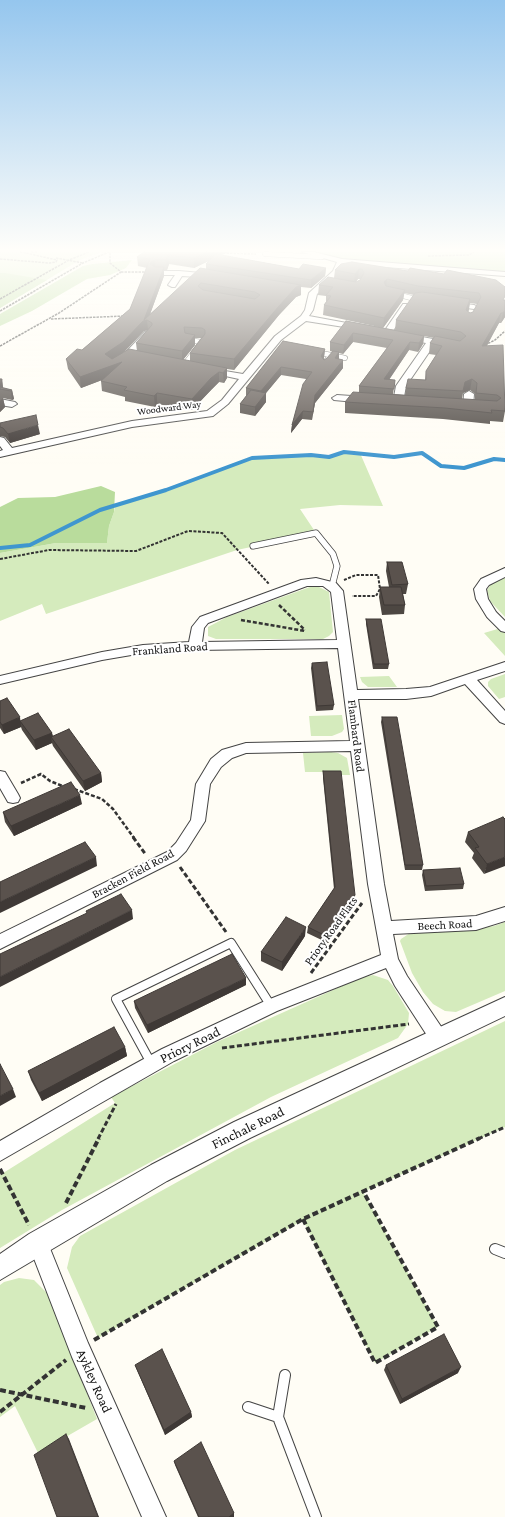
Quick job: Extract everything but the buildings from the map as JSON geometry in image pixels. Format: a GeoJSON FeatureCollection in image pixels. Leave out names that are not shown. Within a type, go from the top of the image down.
{"type":"FeatureCollection","features":[{"type":"Feature","properties":{"kind":"street","name":"Woodward Way"},"geometry":{"type":"LineString","coordinates":[[5,453],[51,441],[132,424],[210,414],[225,402],[245,377],[277,344],[278,338],[298,323]]}},
{"type":"Feature","properties":{"kind":"street"},"geometry":{"type":"LineString","coordinates":[[331,323],[459,346]]}},
{"type":"Feature","properties":{"kind":"street"},"geometry":{"type":"LineString","coordinates":[[387,333],[394,323]]}},
{"type":"Feature","properties":{"kind":"street"},"geometry":{"type":"LineString","coordinates":[[113,365],[132,355],[148,334]]}},
{"type":"Feature","properties":{"kind":"street"},"geometry":{"type":"LineString","coordinates":[[398,402],[401,386],[431,342]]}},
{"type":"Feature","properties":{"kind":"street"},"geometry":{"type":"LineString","coordinates":[[172,363],[245,377]]}},
{"type":"Feature","properties":{"kind":"street"},"geometry":{"type":"LineString","coordinates":[[333,408],[340,388]]}},
{"type":"Feature","properties":{"kind":"street"},"geometry":{"type":"LineString","coordinates":[[469,394],[464,407],[480,408]]}},
{"type":"Feature","properties":{"kind":"street"},"geometry":{"type":"LineString","coordinates":[[337,398],[376,401]]}},
{"type":"Feature","properties":{"kind":"street"},"geometry":{"type":"LineString","coordinates":[[0,402],[12,404]]}},
{"type":"Feature","properties":{"kind":"street"},"geometry":{"type":"LineString","coordinates":[[0,440],[5,453]]}},
{"type":"Feature","properties":{"kind":"street"},"geometry":{"type":"LineString","coordinates":[[505,572],[485,582],[480,589],[482,600],[491,614],[505,628]]}},
{"type":"Feature","properties":{"kind":"street"},"geometry":{"type":"LineString","coordinates":[[195,646],[198,627],[204,620],[305,583],[316,582],[335,592]]}},
{"type":"Feature","properties":{"kind":"street","name":"Flambard Road"},"geometry":{"type":"LineString","coordinates":[[335,592],[344,644],[376,884],[390,959],[400,981],[438,1037]]}},
{"type":"Feature","properties":{"kind":"street","name":"Frankland Road"},"geometry":{"type":"LineString","coordinates":[[0,680],[102,656],[143,649],[195,646],[344,644]]}},
{"type":"Feature","properties":{"kind":"street"},"geometry":{"type":"LineString","coordinates":[[351,695],[406,694],[431,691],[505,666]]}},
{"type":"Feature","properties":{"kind":"street"},"geometry":{"type":"LineString","coordinates":[[468,679],[505,719]]}},
{"type":"Feature","properties":{"kind":"street","name":"Bracken Field Road"},"geometry":{"type":"LineString","coordinates":[[0,942],[172,856],[182,847],[198,821],[203,784],[216,763],[226,754],[246,748],[357,746]]}},
{"type":"Feature","properties":{"kind":"street"},"geometry":{"type":"LineString","coordinates":[[0,776],[11,794]]}},
{"type":"Feature","properties":{"kind":"street","name":"Beech Road"},"geometry":{"type":"LineString","coordinates":[[383,928],[476,923],[505,914]]}},
{"type":"Feature","properties":{"kind":"street","name":"Priory Road"},"geometry":{"type":"LineString","coordinates":[[0,1152],[151,1063],[271,1006],[390,959]]}},
{"type":"Feature","properties":{"kind":"street","name":"Finchale Road"},"geometry":{"type":"LineString","coordinates":[[0,1268],[68,1225],[159,1173],[242,1130],[505,1006]]}},
{"type":"Feature","properties":{"kind":"street","name":"Aykley Road"},"geometry":{"type":"LineString","coordinates":[[38,1243],[80,1349],[154,1517]]}},
{"type":"Feature","properties":{"kind":"lane"},"geometry":{"type":"LineString","coordinates":[[187,340],[202,342],[191,367]]}},
{"type":"Feature","properties":{"kind":"lane"},"geometry":{"type":"LineString","coordinates":[[311,351],[345,358]]}},
{"type":"Feature","properties":{"kind":"lane"},"geometry":{"type":"LineString","coordinates":[[324,364],[331,355]]}},
{"type":"Feature","properties":{"kind":"lane"},"geometry":{"type":"LineString","coordinates":[[253,546],[316,533],[330,549],[337,566],[335,592]]}},
{"type":"Feature","properties":{"kind":"lane"},"geometry":{"type":"LineString","coordinates":[[151,1063],[116,999],[230,943],[271,1006]]}},
{"type":"Feature","properties":{"kind":"lane"},"geometry":{"type":"LineString","coordinates":[[495,1249],[505,1253]]}},
{"type":"Feature","properties":{"kind":"lane"},"geometry":{"type":"LineString","coordinates":[[285,1375],[278,1418],[316,1517]]}},
{"type":"Feature","properties":{"kind":"lane"},"geometry":{"type":"LineString","coordinates":[[248,1407],[278,1418]]}},
{"type":"Feature","properties":{"kind":"path"},"geometry":{"type":"LineString","coordinates":[[0,346],[43,323]]}},
{"type":"Feature","properties":{"kind":"path"},"geometry":{"type":"LineString","coordinates":[[459,346],[479,347],[486,345],[505,331]]}},
{"type":"Feature","properties":{"kind":"path"},"geometry":{"type":"LineString","coordinates":[[0,559],[49,550],[136,551],[188,531],[222,533],[274,594],[286,614],[308,632],[220,614]]}},
{"type":"Feature","properties":{"kind":"path"},"geometry":{"type":"LineString","coordinates":[[356,575],[378,575],[380,589],[376,596],[335,592],[356,575]]}},
{"type":"Feature","properties":{"kind":"path"},"geometry":{"type":"LineString","coordinates":[[11,794],[41,774],[60,785],[91,794],[102,799],[121,818],[153,866]]}},
{"type":"Feature","properties":{"kind":"path"},"geometry":{"type":"LineString","coordinates":[[172,856],[227,933],[230,943]]}},
{"type":"Feature","properties":{"kind":"path","name":"Priory Road Flats"},"geometry":{"type":"LineString","coordinates":[[308,991],[309,977],[376,884]]}},
{"type":"Feature","properties":{"kind":"path"},"geometry":{"type":"LineString","coordinates":[[214,1049],[408,1024],[424,1016]]}},
{"type":"Feature","properties":{"kind":"path"},"geometry":{"type":"LineString","coordinates":[[68,1225],[62,1210],[122,1092],[117,1083]]}},
{"type":"Feature","properties":{"kind":"path"},"geometry":{"type":"LineString","coordinates":[[0,1412],[80,1349],[303,1219],[505,1127]]}},
{"type":"Feature","properties":{"kind":"path"},"geometry":{"type":"LineString","coordinates":[[0,1168],[38,1243]]}},
{"type":"Feature","properties":{"kind":"path"},"geometry":{"type":"LineString","coordinates":[[303,1219],[375,1363],[438,1327],[363,1191]]}},
{"type":"Feature","properties":{"kind":"path"},"geometry":{"type":"LineString","coordinates":[[0,1390],[94,1410],[104,1404]]}},
{"type":"Feature","properties":{"kind":"green space"},"geometry":{"type":"Polygon","coordinates":[[[0,323],[7,323],[0,326],[0,323]]]}},
{"type":"Feature","properties":{"kind":"green space"},"geometry":{"type":"Polygon","coordinates":[[[344,452],[360,453],[383,506],[340,505],[300,509],[316,533],[237,550],[46,614],[42,604],[0,621],[0,553],[56,543],[107,543],[109,526],[115,506],[166,490],[252,458],[311,455],[329,457],[344,452]]]}},
{"type":"Feature","properties":{"kind":"green space"},"geometry":{"type":"Polygon","coordinates":[[[101,486],[115,492],[114,512],[109,526],[107,543],[56,543],[0,553],[0,507],[18,498],[55,497],[101,486]]]}},
{"type":"Feature","properties":{"kind":"green space"},"geometry":{"type":"Polygon","coordinates":[[[505,576],[505,617],[490,601],[487,590],[493,581],[505,576]]]}},
{"type":"Feature","properties":{"kind":"green space"},"geometry":{"type":"Polygon","coordinates":[[[310,587],[319,587],[329,592],[333,632],[323,639],[216,639],[208,636],[208,627],[227,617],[310,587]]]}},
{"type":"Feature","properties":{"kind":"green space"},"geometry":{"type":"Polygon","coordinates":[[[501,628],[505,632],[505,656],[484,633],[501,628]]]}},
{"type":"Feature","properties":{"kind":"green space"},"geometry":{"type":"Polygon","coordinates":[[[505,674],[505,697],[499,699],[488,686],[488,682],[491,679],[505,674]]]}},
{"type":"Feature","properties":{"kind":"green space"},"geometry":{"type":"Polygon","coordinates":[[[389,676],[397,687],[368,687],[362,682],[360,677],[389,676]]]}},
{"type":"Feature","properties":{"kind":"green space"},"geometry":{"type":"Polygon","coordinates":[[[342,715],[344,729],[342,732],[332,736],[311,736],[309,716],[342,715]]]}},
{"type":"Feature","properties":{"kind":"green space"},"geometry":{"type":"Polygon","coordinates":[[[303,753],[338,753],[347,758],[350,775],[327,775],[326,772],[305,772],[303,753]]]}},
{"type":"Feature","properties":{"kind":"green space"},"geometry":{"type":"Polygon","coordinates":[[[505,922],[505,991],[456,1012],[445,1011],[433,1004],[423,992],[412,973],[400,941],[401,939],[410,933],[470,930],[494,926],[505,922]]]}},
{"type":"Feature","properties":{"kind":"green space"},"geometry":{"type":"Polygon","coordinates":[[[373,975],[388,980],[409,1013],[408,1024],[398,1038],[271,1097],[62,1210],[0,1248],[0,1175],[115,1103],[111,1097],[217,1042],[360,978],[373,975]]]}},
{"type":"Feature","properties":{"kind":"green space"},"geometry":{"type":"Polygon","coordinates":[[[505,1021],[505,1127],[363,1192],[438,1327],[375,1363],[303,1220],[98,1338],[67,1268],[72,1247],[80,1236],[235,1150],[505,1021]]]}},
{"type":"Feature","properties":{"kind":"green space"},"geometry":{"type":"Polygon","coordinates":[[[19,1278],[34,1280],[48,1294],[97,1419],[38,1453],[15,1406],[0,1417],[0,1285],[4,1282],[19,1278]]]}},
{"type":"Feature","properties":{"kind":"waterway"},"geometry":{"type":"LineString","coordinates":[[0,548],[30,545],[100,510],[166,490],[252,458],[311,455],[329,457],[344,452],[394,457],[422,453],[441,466],[464,468],[494,459],[505,460]]}}]}
